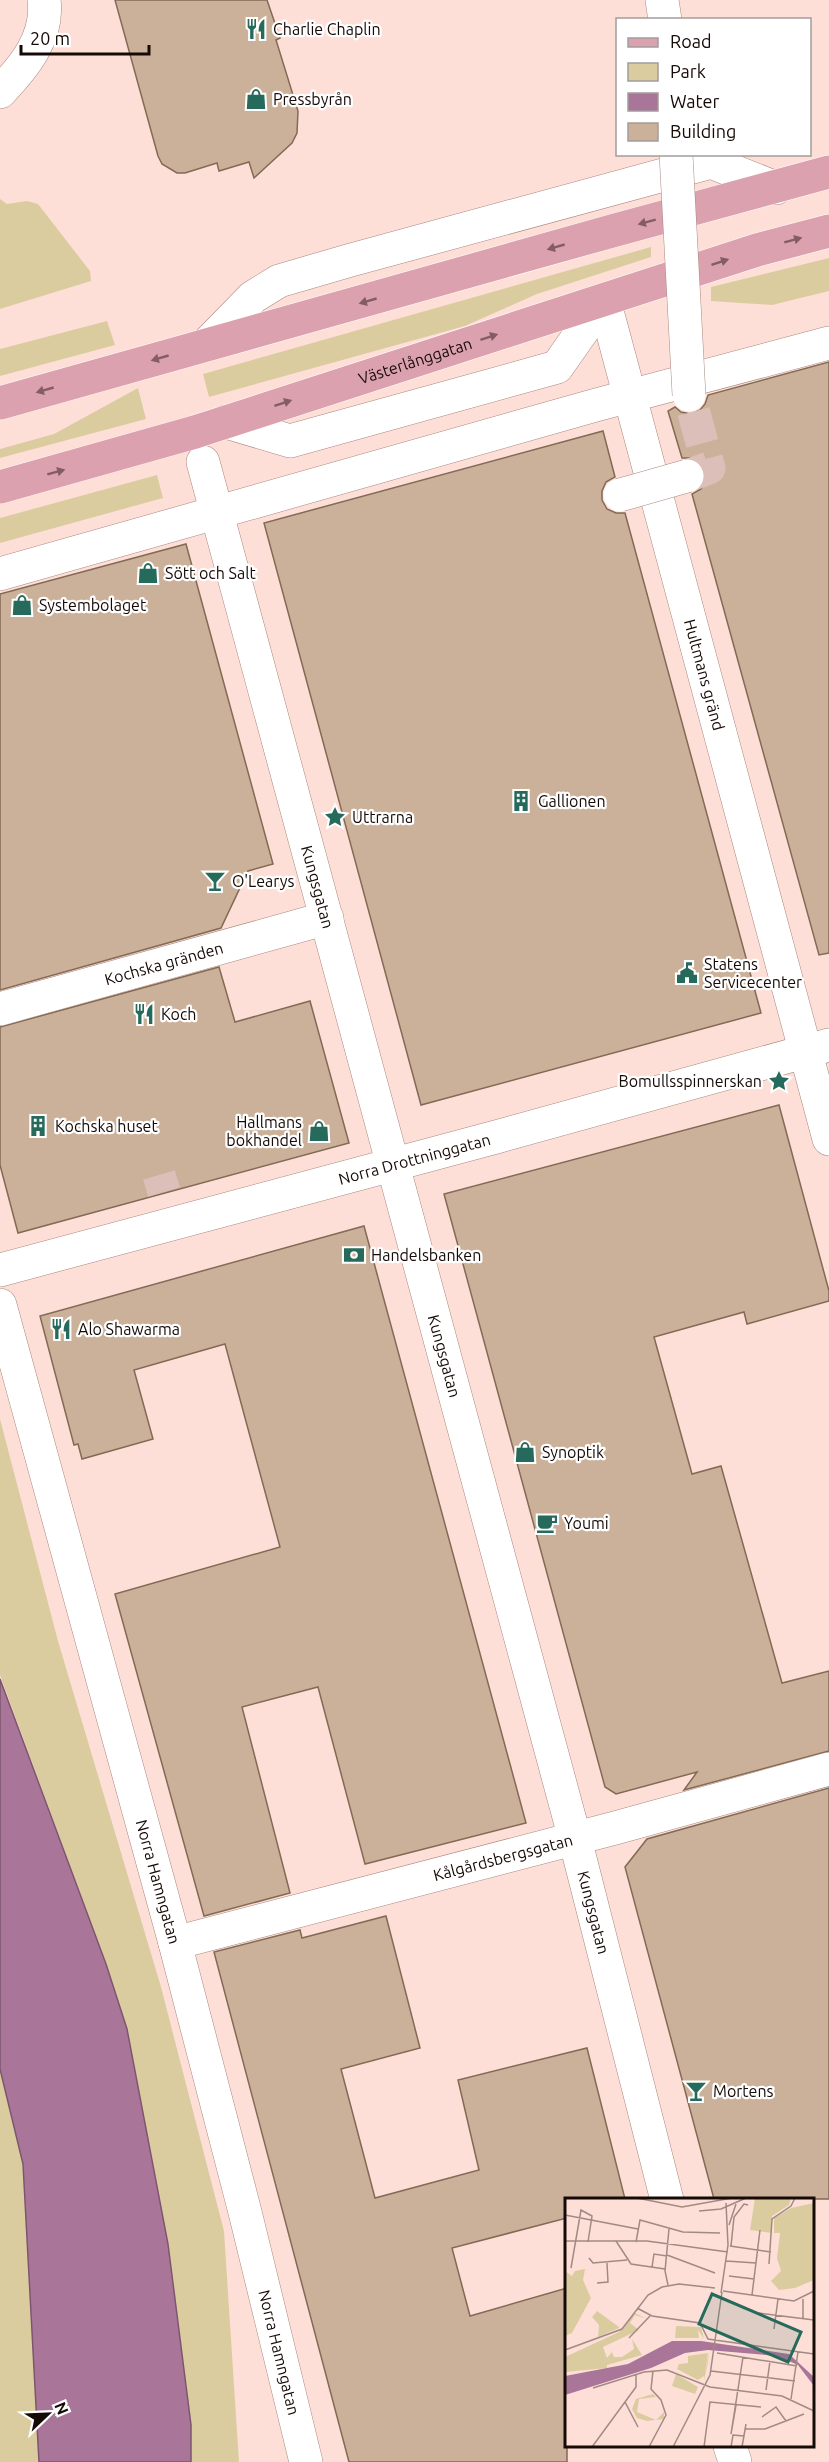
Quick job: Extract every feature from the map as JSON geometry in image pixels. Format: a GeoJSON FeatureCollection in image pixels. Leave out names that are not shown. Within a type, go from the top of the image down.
{"type":"FeatureCollection","features":[{"type":"Feature","properties":{"kind":"main road"},"geometry":{"type":"LineString","coordinates":[[0,403],[829,172]]}},
{"type":"Feature","properties":{"kind":"main road","name":"Västerlånggatan"},"geometry":{"type":"LineString","coordinates":[[0,487],[226,422],[757,250],[829,231]]}},
{"type":"Feature","properties":{"kind":"street"},"geometry":{"type":"LineString","coordinates":[[0,92],[25,63],[42,32],[46,12],[44,0]]}},
{"type":"Feature","properties":{"kind":"street"},"geometry":{"type":"LineString","coordinates":[[662,0],[665,18]]}},
{"type":"Feature","properties":{"kind":"street"},"geometry":{"type":"LineString","coordinates":[[676,156],[689,396]]}},
{"type":"Feature","properties":{"kind":"street"},"geometry":{"type":"LineString","coordinates":[[207,344],[253,297],[279,281],[351,260],[711,162],[776,188]]}},
{"type":"Feature","properties":{"kind":"street"},"geometry":{"type":"LineString","coordinates":[[226,422],[290,441],[557,367],[604,300]]}},
{"type":"Feature","properties":{"kind":"street","name":"Hultmans gränd"},"geometry":{"type":"LineString","coordinates":[[604,300],[760,889],[818,1048],[829,1139]]}},
{"type":"Feature","properties":{"kind":"street"},"geometry":{"type":"LineString","coordinates":[[0,574],[629,396],[829,343]]}},
{"type":"Feature","properties":{"kind":"street","name":"Kungsgatan"},"geometry":{"type":"LineString","coordinates":[[203,462],[575,1839],[668,2198]]}},
{"type":"Feature","properties":{"kind":"street"},"geometry":{"type":"LineString","coordinates":[[620,495],[687,476]]}},
{"type":"Feature","properties":{"kind":"street","name":"Kochska gränden"},"geometry":{"type":"LineString","coordinates":[[0,1009],[327,918]]}},
{"type":"Feature","properties":{"kind":"street","name":"Norra Drottninggatan"},"geometry":{"type":"LineString","coordinates":[[0,1270],[818,1048]]}},
{"type":"Feature","properties":{"kind":"street","name":"Norra Hamngatan"},"geometry":{"type":"LineString","coordinates":[[0,1305],[175,1943],[245,2212],[306,2462]]}},
{"type":"Feature","properties":{"kind":"street","name":"Kålgårdsbergsgatan"},"geometry":{"type":"LineString","coordinates":[[175,1943],[575,1839],[829,1769]]}},
{"type":"Feature","properties":{"kind":"street"},"geometry":{"type":"LineString","coordinates":[[731,2447],[735,2462]]}},
{"type":"Feature","properties":{"kind":"green space"},"geometry":{"type":"Polygon","coordinates":[[[0,199],[7,204],[27,201],[38,204],[90,271],[91,281],[0,309],[0,199]]]}},
{"type":"Feature","properties":{"kind":"green space"},"geometry":{"type":"Polygon","coordinates":[[[651,247],[651,257],[537,294],[465,326],[209,397],[203,374],[651,247]]]}},
{"type":"Feature","properties":{"kind":"green space"},"geometry":{"type":"Polygon","coordinates":[[[829,258],[829,291],[772,305],[711,301],[711,287],[829,258]]]}},
{"type":"Feature","properties":{"kind":"green space"},"geometry":{"type":"Polygon","coordinates":[[[107,321],[115,345],[0,376],[0,349],[107,321]]]}},
{"type":"Feature","properties":{"kind":"green space"},"geometry":{"type":"Polygon","coordinates":[[[138,388],[146,419],[0,458],[0,449],[54,434],[138,388]]]}},
{"type":"Feature","properties":{"kind":"green space"},"geometry":{"type":"Polygon","coordinates":[[[157,475],[163,498],[0,543],[0,518],[157,475]]]}},
{"type":"Feature","properties":{"kind":"green space"},"geometry":{"type":"Polygon","coordinates":[[[0,1419],[58,1641],[161,1987],[224,2231],[239,2462],[191,2462],[191,2425],[168,2244],[127,2029],[106,1964],[0,1675],[0,1419]]]}},
{"type":"Feature","properties":{"kind":"green space"},"geometry":{"type":"Polygon","coordinates":[[[0,2069],[23,2164],[39,2462],[0,2462],[0,2069]]]}},
{"type":"Feature","properties":{"kind":"water"},"geometry":{"type":"Polygon","coordinates":[[[0,1679],[106,1964],[127,2029],[168,2244],[191,2425],[191,2462],[39,2462],[23,2164],[0,2069],[0,1679]]]}},
{"type":"Feature","properties":{"kind":"building"},"geometry":{"type":"Polygon","coordinates":[[[115,0],[267,0],[280,38],[276,40],[298,111],[297,133],[292,143],[254,178],[249,162],[219,171],[217,163],[185,173],[177,173],[162,164],[115,0]]]}},
{"type":"Feature","properties":{"kind":"building"},"geometry":{"type":"Polygon","coordinates":[[[829,362],[829,953],[819,955],[692,494],[701,489],[705,481],[705,471],[700,462],[691,458],[682,458],[668,411],[675,407],[681,412],[691,414],[700,410],[708,395],[829,362]]]}},
{"type":"Feature","properties":{"kind":"building","name":"Gallionen"},"geometry":{"type":"Polygon","coordinates":[[[603,431],[615,477],[606,482],[602,491],[602,500],[607,509],[616,513],[625,513],[761,1013],[421,1105],[264,523],[603,431]]]}},
{"type":"Feature","properties":{"kind":"building"},"geometry":{"type":"Polygon","coordinates":[[[186,544],[273,864],[248,871],[221,928],[0,990],[0,594],[186,544]]]}},
{"type":"Feature","properties":{"kind":"building"},"geometry":{"type":"Polygon","coordinates":[[[219,967],[235,1022],[310,1001],[349,1143],[18,1233],[0,1165],[0,1027],[219,967]]]}},
{"type":"Feature","properties":{"kind":"building"},"geometry":{"type":"Polygon","coordinates":[[[779,1105],[829,1291],[829,1301],[747,1324],[744,1312],[654,1337],[692,1474],[721,1466],[782,1683],[829,1671],[829,1751],[684,1790],[697,1772],[616,1794],[605,1787],[444,1194],[779,1105]]]}},
{"type":"Feature","properties":{"kind":"building"},"geometry":{"type":"Polygon","coordinates":[[[364,1226],[526,1823],[365,1864],[318,1687],[242,1707],[290,1893],[204,1916],[115,1594],[280,1547],[225,1344],[134,1370],[153,1439],[82,1459],[78,1444],[74,1445],[40,1316],[364,1226]]]}},
{"type":"Feature","properties":{"kind":"building"},"geometry":{"type":"Polygon","coordinates":[[[829,1788],[829,2199],[714,2198],[625,1867],[647,1839],[829,1788]]]}},
{"type":"Feature","properties":{"kind":"building"},"geometry":{"type":"Polygon","coordinates":[[[386,1916],[420,2048],[341,2069],[375,2198],[479,2170],[458,2080],[587,2048],[625,2198],[565,2198],[565,2219],[452,2248],[470,2316],[565,2289],[565,2447],[567,2447],[567,2462],[349,2462],[214,1952],[300,1930],[302,1938],[386,1916]]]}},
{"type":"Feature","properties":{"kind":"tunnel"},"geometry":{"type":"LineString","coordinates":[[687,476],[709,468],[689,395]]}},
{"type":"Feature","properties":{"kind":"tunnel"},"geometry":{"type":"LineString","coordinates":[[159,1175],[164,1192]]}},
{"type":"Feature","properties":{"kind":"place","name":"Charlie Chaplin"},"geometry":{"type":"Point","coordinates":[256,29]}},
{"type":"Feature","properties":{"kind":"place","name":"Pressbyrån"},"geometry":{"type":"Point","coordinates":[256,99]}},
{"type":"Feature","properties":{"kind":"place","name":"Sött och Salt"},"geometry":{"type":"Point","coordinates":[148,573]}},
{"type":"Feature","properties":{"kind":"place","name":"Systembolaget"},"geometry":{"type":"Point","coordinates":[22,605]}},
{"type":"Feature","properties":{"kind":"place","name":"Gallionen"},"geometry":{"type":"Point","coordinates":[521,801]}},
{"type":"Feature","properties":{"kind":"place","name":"Uttrarna"},"geometry":{"type":"Point","coordinates":[335,817]}},
{"type":"Feature","properties":{"kind":"place","name":"O'Learys"},"geometry":{"type":"Point","coordinates":[215,881]}},
{"type":"Feature","properties":{"kind":"place","name":"Statens Servicecenter"},"geometry":{"type":"Point","coordinates":[687,973]}},
{"type":"Feature","properties":{"kind":"place","name":"Koch"},"geometry":{"type":"Point","coordinates":[144,1014]}},
{"type":"Feature","properties":{"kind":"place","name":"Bomullsspinnerskan"},"geometry":{"type":"Point","coordinates":[779,1081]}},
{"type":"Feature","properties":{"kind":"place","name":"Kochska huset"},"geometry":{"type":"Point","coordinates":[38,1126]}},
{"type":"Feature","properties":{"kind":"place","name":"Hallmans bokhandel"},"geometry":{"type":"Point","coordinates":[319,1131]}},
{"type":"Feature","properties":{"kind":"place","name":"Handelsbanken"},"geometry":{"type":"Point","coordinates":[354,1255]}},
{"type":"Feature","properties":{"kind":"place","name":"Alo Shawarma"},"geometry":{"type":"Point","coordinates":[61,1329]}},
{"type":"Feature","properties":{"kind":"place","name":"Synoptik"},"geometry":{"type":"Point","coordinates":[525,1452]}},
{"type":"Feature","properties":{"kind":"place","name":"Youmi"},"geometry":{"type":"Point","coordinates":[547,1523]}},
{"type":"Feature","properties":{"kind":"place","name":"Mortens"},"geometry":{"type":"Point","coordinates":[696,2091]}}]}
